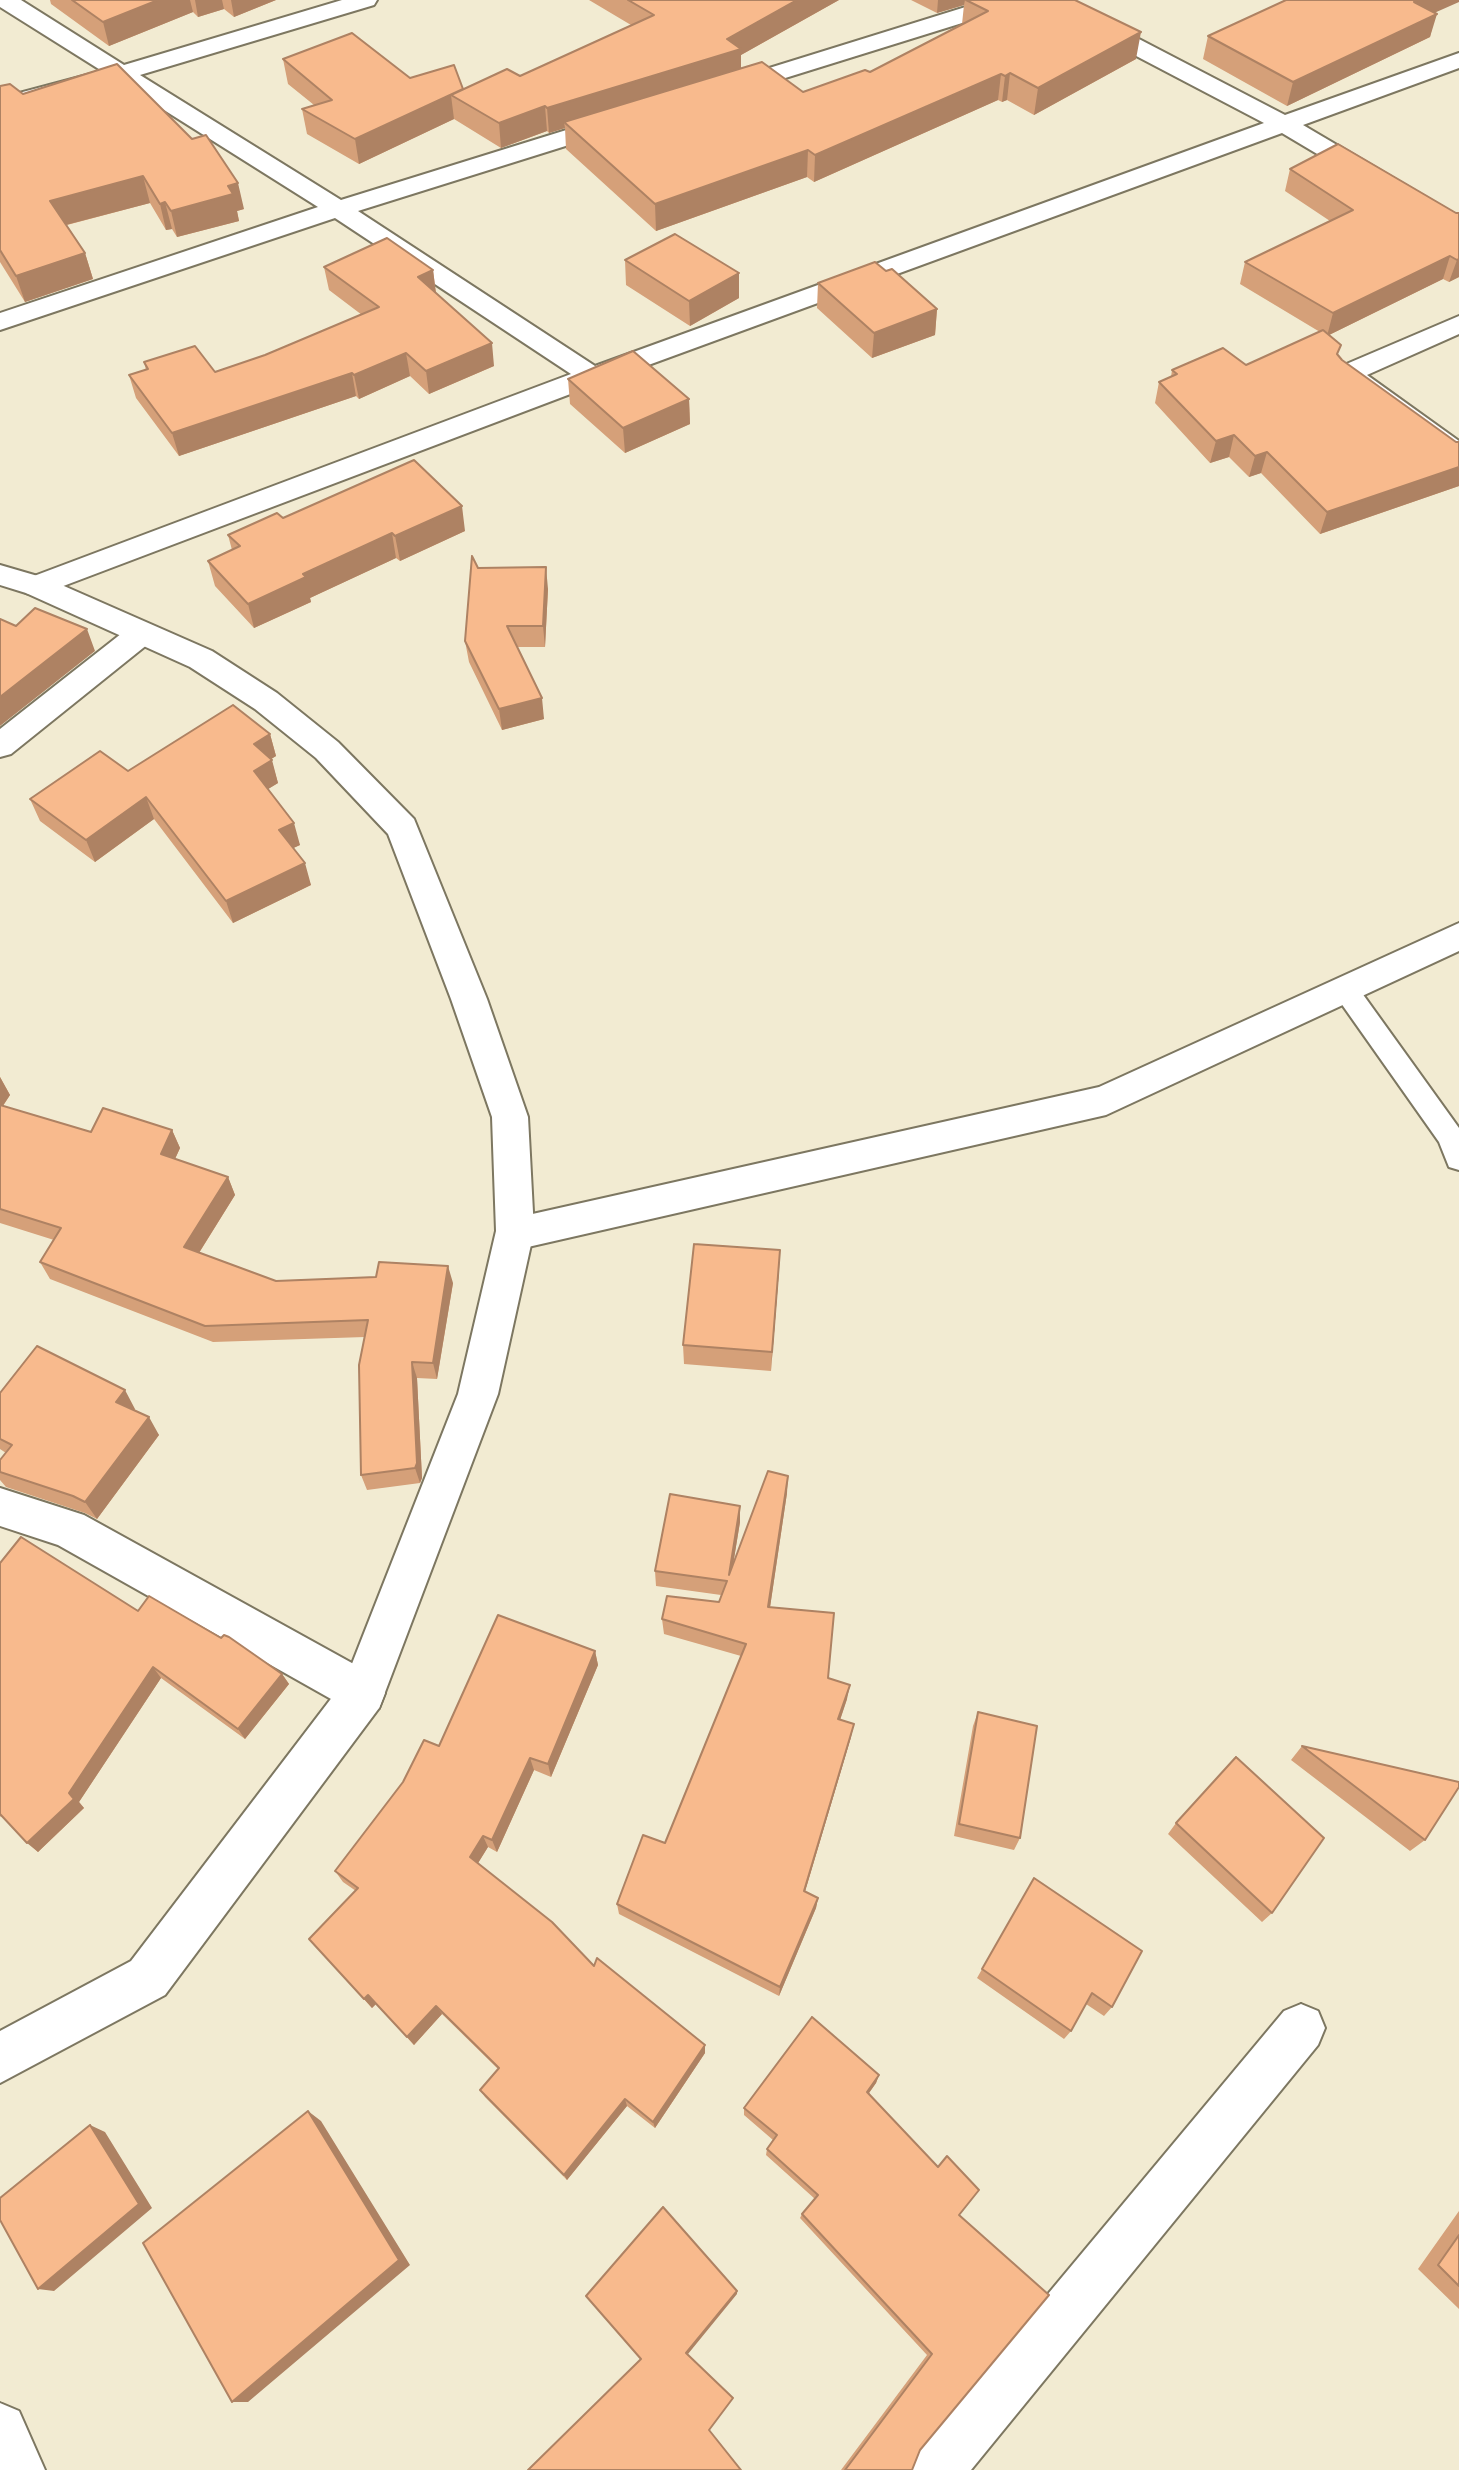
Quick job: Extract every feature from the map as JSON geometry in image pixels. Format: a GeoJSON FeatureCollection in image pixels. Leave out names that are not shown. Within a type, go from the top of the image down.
{"type":"FeatureCollection","features":[{"type":"Feature","properties":{"kind":"street"},"geometry":{"type":"LineString","coordinates":[[5,0],[338,209],[592,376]]}},
{"type":"Feature","properties":{"kind":"street"},"geometry":{"type":"LineString","coordinates":[[0,105],[121,73],[366,0]]}},
{"type":"Feature","properties":{"kind":"street"},"geometry":{"type":"LineString","coordinates":[[708,94],[1012,0]]}},
{"type":"Feature","properties":{"kind":"street"},"geometry":{"type":"LineString","coordinates":[[1046,0],[1286,125],[1459,228]]}},
{"type":"Feature","properties":{"kind":"street"},"geometry":{"type":"LineString","coordinates":[[37,586],[592,376],[1459,60]]}},
{"type":"Feature","properties":{"kind":"street"},"geometry":{"type":"LineString","coordinates":[[0,322],[338,209],[642,115]]}},
{"type":"Feature","properties":{"kind":"street"},"geometry":{"type":"LineString","coordinates":[[1459,324],[1347,374],[1459,455]]}},
{"type":"Feature","properties":{"kind":"street"},"geometry":{"type":"LineString","coordinates":[[0,575],[37,586],[201,659],[266,701],[327,750],[402,828],[469,999],[510,1117],[515,1231],[478,1394],[363,1693],[148,1978],[0,2058]]}},
{"type":"Feature","properties":{"kind":"street"},"geometry":{"type":"LineString","coordinates":[[0,746],[142,633]]}},
{"type":"Feature","properties":{"kind":"street"},"geometry":{"type":"LineString","coordinates":[[515,1231],[528,1231],[1107,1100],[1459,936]]}},
{"type":"Feature","properties":{"kind":"street"},"geometry":{"type":"LineString","coordinates":[[0,1507],[69,1529],[363,1693]]}},
{"type":"Feature","properties":{"kind":"street"},"geometry":{"type":"LineString","coordinates":[[936,2470],[1301,2028]]}},
{"type":"Feature","properties":{"kind":"street"},"geometry":{"type":"LineString","coordinates":[[0,2430],[18,2470]]}},
{"type":"Feature","properties":{"kind":"lane"},"geometry":{"type":"LineString","coordinates":[[1345,989],[1450,1137],[1459,1159]]}},
{"type":"Feature","properties":{"kind":"building"},"geometry":{"type":"Polygon","coordinates":[[[72,0],[158,0],[103,22],[72,0]]]}},
{"type":"Feature","properties":{"kind":"building"},"geometry":{"type":"Polygon","coordinates":[[[628,0],[797,0],[727,39],[741,49],[547,108],[545,106],[499,123],[451,95],[507,69],[520,76],[654,15],[628,0]]]}},
{"type":"Feature","properties":{"kind":"building"},"geometry":{"type":"Polygon","coordinates":[[[966,0],[1075,0],[1141,32],[1038,88],[1010,73],[1005,76],[1001,74],[815,155],[808,150],[655,204],[564,122],[762,62],[803,92],[865,70],[870,72],[988,11],[966,0]]]}},
{"type":"Feature","properties":{"kind":"building"},"geometry":{"type":"Polygon","coordinates":[[[1286,0],[1419,0],[1414,2],[1437,14],[1293,82],[1208,36],[1286,0]]]}},
{"type":"Feature","properties":{"kind":"building"},"geometry":{"type":"Polygon","coordinates":[[[352,33],[410,78],[454,65],[463,89],[355,139],[302,109],[332,100],[283,59],[352,33]]]}},
{"type":"Feature","properties":{"kind":"building"},"geometry":{"type":"Polygon","coordinates":[[[117,64],[192,139],[206,135],[238,183],[228,186],[233,194],[171,211],[165,202],[160,204],[143,176],[50,201],[85,253],[16,276],[0,250],[0,86],[10,84],[23,94],[117,64]]]}},
{"type":"Feature","properties":{"kind":"building"},"geometry":{"type":"Polygon","coordinates":[[[1338,144],[1459,213],[1459,259],[1450,256],[1333,313],[1245,262],[1353,210],[1290,169],[1338,144]]]}},
{"type":"Feature","properties":{"kind":"building"},"geometry":{"type":"Polygon","coordinates":[[[675,234],[739,273],[689,301],[625,260],[675,234]]]}},
{"type":"Feature","properties":{"kind":"building"},"geometry":{"type":"Polygon","coordinates":[[[387,238],[433,270],[418,277],[492,343],[426,371],[406,353],[354,375],[352,373],[172,433],[129,375],[148,369],[144,362],[195,346],[215,372],[265,355],[379,307],[324,267],[387,238]]]}},
{"type":"Feature","properties":{"kind":"building"},"geometry":{"type":"Polygon","coordinates":[[[875,262],[886,271],[892,269],[937,309],[874,333],[818,283],[875,262]]]}},
{"type":"Feature","properties":{"kind":"building"},"geometry":{"type":"Polygon","coordinates":[[[1323,330],[1341,345],[1337,354],[1342,360],[1459,442],[1459,467],[1327,512],[1267,452],[1255,456],[1234,435],[1216,441],[1159,382],[1177,374],[1172,370],[1223,348],[1246,365],[1323,330]]]}},
{"type":"Feature","properties":{"kind":"building"},"geometry":{"type":"Polygon","coordinates":[[[633,351],[689,399],[623,428],[568,379],[633,351]]]}},
{"type":"Feature","properties":{"kind":"building"},"geometry":{"type":"Polygon","coordinates":[[[414,460],[462,506],[395,536],[392,533],[303,574],[306,577],[248,604],[208,561],[240,546],[228,535],[277,513],[283,518],[414,460]]]}},
{"type":"Feature","properties":{"kind":"building"},"geometry":{"type":"Polygon","coordinates":[[[472,556],[478,568],[546,567],[543,626],[507,626],[542,698],[499,709],[465,641],[472,556]]]}},
{"type":"Feature","properties":{"kind":"building"},"geometry":{"type":"Polygon","coordinates":[[[35,608],[87,629],[0,697],[0,619],[16,626],[35,608]]]}},
{"type":"Feature","properties":{"kind":"building"},"geometry":{"type":"Polygon","coordinates":[[[233,705],[270,734],[254,744],[272,760],[254,771],[294,823],[279,830],[305,863],[226,901],[146,797],[86,840],[30,799],[100,751],[128,771],[233,705]]]}},
{"type":"Feature","properties":{"kind":"building"},"geometry":{"type":"Polygon","coordinates":[[[0,1105],[91,1132],[103,1108],[172,1130],[161,1154],[228,1177],[184,1247],[276,1281],[376,1277],[379,1262],[448,1266],[433,1363],[412,1362],[417,1463],[415,1468],[361,1475],[359,1365],[368,1320],[205,1326],[40,1262],[61,1228],[0,1209],[0,1105]]]}},
{"type":"Feature","properties":{"kind":"building"},"geometry":{"type":"Polygon","coordinates":[[[694,1244],[780,1250],[772,1352],[683,1345],[694,1244]]]}},
{"type":"Feature","properties":{"kind":"building"},"geometry":{"type":"Polygon","coordinates":[[[37,1346],[125,1390],[116,1402],[149,1417],[85,1502],[0,1472],[0,1460],[12,1445],[0,1439],[0,1393],[37,1346]]]}},
{"type":"Feature","properties":{"kind":"building"},"geometry":{"type":"Polygon","coordinates":[[[768,1471],[788,1476],[768,1607],[834,1613],[828,1678],[850,1685],[838,1719],[854,1724],[804,1891],[818,1898],[780,1987],[617,1904],[643,1835],[665,1843],[746,1644],[662,1619],[667,1596],[719,1602],[727,1581],[655,1571],[670,1494],[740,1506],[729,1575],[768,1471]]]}},
{"type":"Feature","properties":{"kind":"building"},"geometry":{"type":"Polygon","coordinates":[[[21,1537],[138,1611],[149,1596],[221,1638],[224,1635],[229,1637],[282,1674],[238,1729],[153,1667],[69,1793],[74,1799],[27,1843],[0,1814],[0,1563],[21,1537]]]}},
{"type":"Feature","properties":{"kind":"building"},"geometry":{"type":"Polygon","coordinates":[[[498,1615],[595,1651],[548,1764],[530,1758],[492,1840],[483,1836],[470,1857],[552,1922],[594,1966],[597,1958],[705,2045],[653,2122],[625,2099],[564,2175],[480,2090],[499,2068],[436,2006],[407,2037],[368,1995],[364,1999],[309,1939],[358,1888],[335,1871],[403,1782],[424,1740],[439,1746],[498,1615]]]}},
{"type":"Feature","properties":{"kind":"building"},"geometry":{"type":"Polygon","coordinates":[[[978,1712],[1037,1726],[1020,1838],[959,1824],[978,1712]]]}},
{"type":"Feature","properties":{"kind":"building"},"geometry":{"type":"Polygon","coordinates":[[[1302,1746],[1459,1782],[1459,1787],[1425,1840],[1302,1746]]]}},
{"type":"Feature","properties":{"kind":"building"},"geometry":{"type":"Polygon","coordinates":[[[1236,1757],[1324,1838],[1272,1913],[1176,1823],[1236,1757]]]}},
{"type":"Feature","properties":{"kind":"building"},"geometry":{"type":"Polygon","coordinates":[[[1034,1878],[1142,1951],[1112,2007],[1092,1993],[1071,2031],[982,1969],[1034,1878]]]}},
{"type":"Feature","properties":{"kind":"building"},"geometry":{"type":"Polygon","coordinates":[[[812,2017],[879,2075],[867,2092],[938,2167],[947,2156],[979,2190],[959,2215],[1049,2295],[920,2450],[912,2470],[845,2470],[932,2354],[802,2214],[818,2195],[767,2149],[777,2135],[744,2108],[812,2017]]]}},
{"type":"Feature","properties":{"kind":"building"},"geometry":{"type":"Polygon","coordinates":[[[308,2111],[399,2260],[232,2402],[143,2243],[308,2111]]]}},
{"type":"Feature","properties":{"kind":"building"},"geometry":{"type":"Polygon","coordinates":[[[90,2125],[139,2204],[38,2289],[0,2220],[0,2198],[90,2125]]]}},
{"type":"Feature","properties":{"kind":"building"},"geometry":{"type":"Polygon","coordinates":[[[663,2207],[737,2291],[686,2353],[733,2398],[709,2430],[741,2470],[528,2470],[641,2359],[586,2296],[663,2207]]]}},
{"type":"Feature","properties":{"kind":"building"},"geometry":{"type":"Polygon","coordinates":[[[1459,2235],[1459,2286],[1438,2265],[1459,2235]]]}}]}
